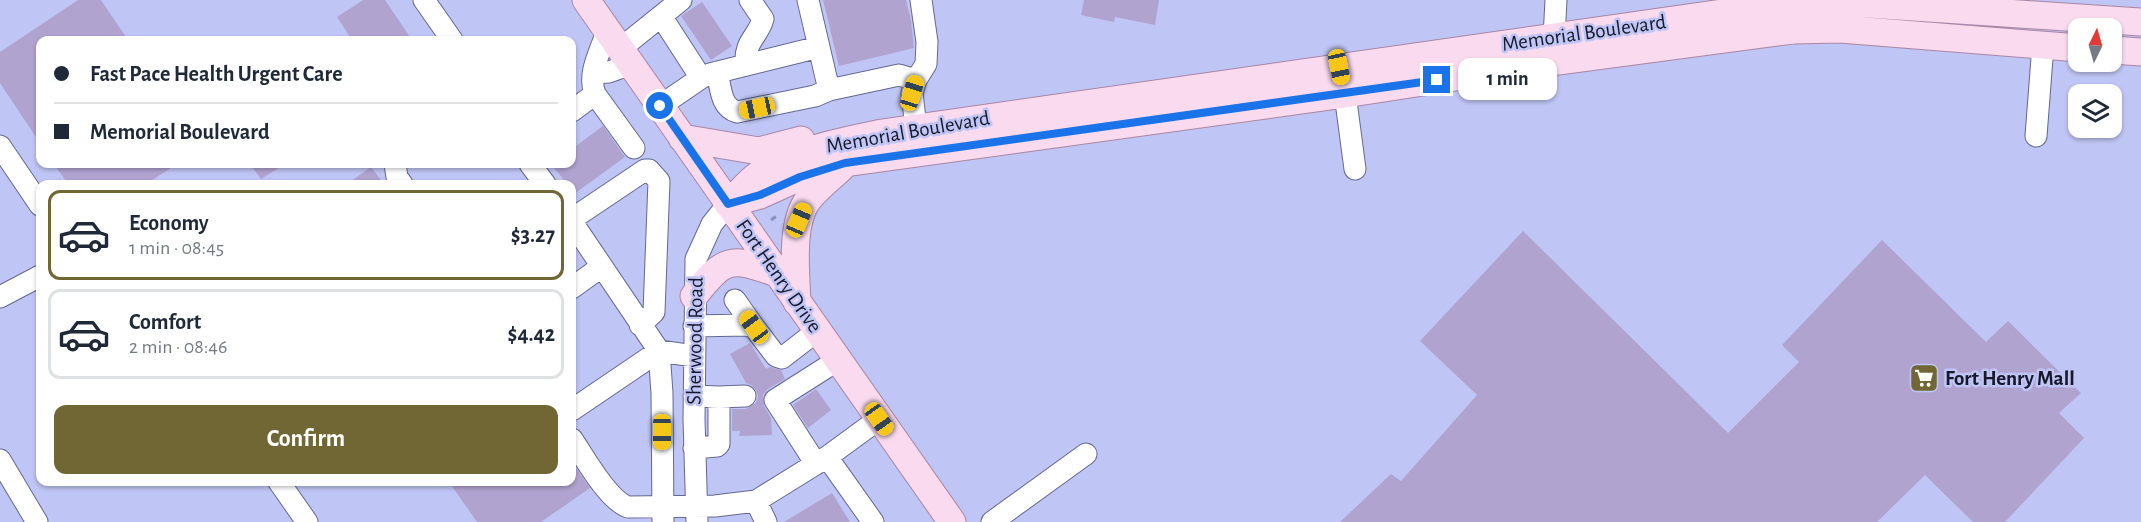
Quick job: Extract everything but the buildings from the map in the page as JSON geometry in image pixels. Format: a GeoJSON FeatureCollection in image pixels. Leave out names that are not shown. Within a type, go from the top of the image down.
{"type":"FeatureCollection","features":[{"type":"Feature","properties":{"kind":"main road","name":"Fort Henry Drive"},"geometry":{"type":"LineString","coordinates":[[592,2],[619,48],[952,522]]}},
{"type":"Feature","properties":{"kind":"main road","name":"Memorial Boulevard"},"geometry":{"type":"LineString","coordinates":[[728,204],[760,195],[800,177],[845,163],[1345,94],[1553,50],[1807,3],[2047,7],[2141,22]]}},
{"type":"Feature","properties":{"kind":"main road"},"geometry":{"type":"LineString","coordinates":[[1877,32],[1934,25],[2021,31],[2036,28],[2047,7]]}},
{"type":"Feature","properties":{"kind":"main road"},"geometry":{"type":"LineString","coordinates":[[2043,45],[2064,28],[2068,28]]}},
{"type":"Feature","properties":{"kind":"main road","name":"Memorial Boulevard"},"geometry":{"type":"LineString","coordinates":[[728,204],[758,175],[799,153],[831,144],[882,133],[1339,67],[1793,30],[1840,29],[2068,47]]}},
{"type":"Feature","properties":{"kind":"main road"},"geometry":{"type":"LineString","coordinates":[[2122,32],[2141,30]]}},
{"type":"Feature","properties":{"kind":"main road"},"geometry":{"type":"LineString","coordinates":[[2122,51],[2141,52]]}},
{"type":"Feature","properties":{"kind":"main road"},"geometry":{"type":"LineString","coordinates":[[1339,67],[1345,94]]}},
{"type":"Feature","properties":{"kind":"main road"},"geometry":{"type":"LineString","coordinates":[[682,138],[759,151],[823,133],[882,133]]}},
{"type":"Feature","properties":{"kind":"main road"},"geometry":{"type":"LineString","coordinates":[[797,302],[796,239],[799,220],[807,201],[845,163]]}},
{"type":"Feature","properties":{"kind":"main road"},"geometry":{"type":"LineString","coordinates":[[694,296],[720,267],[733,262],[757,266],[776,273]]}},
{"type":"Feature","properties":{"kind":"street"},"geometry":{"type":"LineString","coordinates":[[424,0],[449,36]]}},
{"type":"Feature","properties":{"kind":"street"},"geometry":{"type":"LineString","coordinates":[[634,148],[595,83],[594,64],[619,48],[681,0]]}},
{"type":"Feature","properties":{"kind":"street"},"geometry":{"type":"LineString","coordinates":[[746,65],[745,56],[752,37],[764,19],[750,0]]}},
{"type":"Feature","properties":{"kind":"street"},"geometry":{"type":"LineString","coordinates":[[808,0],[829,90]]}},
{"type":"Feature","properties":{"kind":"street"},"geometry":{"type":"LineString","coordinates":[[916,128],[912,93],[916,80],[926,64],[927,42],[921,0]]}},
{"type":"Feature","properties":{"kind":"street"},"geometry":{"type":"LineString","coordinates":[[1553,50],[1556,0]]}},
{"type":"Feature","properties":{"kind":"street"},"geometry":{"type":"LineString","coordinates":[[661,16],[709,75],[729,110],[737,112],[815,96],[829,90],[899,75],[916,80]]}},
{"type":"Feature","properties":{"kind":"street"},"geometry":{"type":"LineString","coordinates":[[2036,136],[2043,45]]}},
{"type":"Feature","properties":{"kind":"street"},"geometry":{"type":"LineString","coordinates":[[660,106],[709,75],[819,47]]}},
{"type":"Feature","properties":{"kind":"street"},"geometry":{"type":"LineString","coordinates":[[576,106],[595,83],[609,72],[619,48]]}},
{"type":"Feature","properties":{"kind":"street"},"geometry":{"type":"LineString","coordinates":[[1345,94],[1355,169]]}},
{"type":"Feature","properties":{"kind":"street"},"geometry":{"type":"LineString","coordinates":[[0,146],[36,200]]}},
{"type":"Feature","properties":{"kind":"street"},"geometry":{"type":"LineString","coordinates":[[576,218],[645,170],[649,170],[659,181],[654,312],[640,325]]}},
{"type":"Feature","properties":{"kind":"street","name":"Sherwood Road"},"geometry":{"type":"LineString","coordinates":[[696,514],[694,296],[696,259],[712,224],[728,204]]}},
{"type":"Feature","properties":{"kind":"street"},"geometry":{"type":"LineString","coordinates":[[576,227],[659,351],[662,393],[662,514]]}},
{"type":"Feature","properties":{"kind":"street"},"geometry":{"type":"LineString","coordinates":[[576,285],[601,267]]}},
{"type":"Feature","properties":{"kind":"street"},"geometry":{"type":"LineString","coordinates":[[0,297],[36,278]]}},
{"type":"Feature","properties":{"kind":"street"},"geometry":{"type":"LineString","coordinates":[[735,300],[776,356],[782,358],[817,331]]}},
{"type":"Feature","properties":{"kind":"street"},"geometry":{"type":"LineString","coordinates":[[694,327],[745,325],[754,327]]}},
{"type":"Feature","properties":{"kind":"street"},"geometry":{"type":"LineString","coordinates":[[576,407],[659,351],[694,356]]}},
{"type":"Feature","properties":{"kind":"street"},"geometry":{"type":"LineString","coordinates":[[838,360],[775,400],[873,522]]}},
{"type":"Feature","properties":{"kind":"street"},"geometry":{"type":"LineString","coordinates":[[694,396],[745,396]]}},
{"type":"Feature","properties":{"kind":"street"},"geometry":{"type":"LineString","coordinates":[[694,447],[719,444],[719,397]]}},
{"type":"Feature","properties":{"kind":"street"},"geometry":{"type":"LineString","coordinates":[[576,445],[604,486],[623,505],[624,514],[696,514],[747,509],[879,419]]}},
{"type":"Feature","properties":{"kind":"street"},"geometry":{"type":"LineString","coordinates":[[992,522],[1086,454]]}},
{"type":"Feature","properties":{"kind":"street"},"geometry":{"type":"LineString","coordinates":[[0,460],[37,522]]}},
{"type":"Feature","properties":{"kind":"street"},"geometry":{"type":"LineString","coordinates":[[282,486],[307,522]]}},
{"type":"Feature","properties":{"kind":"street"},"geometry":{"type":"LineString","coordinates":[[747,509],[766,522]]}},
{"type":"Feature","properties":{"kind":"path"},"geometry":{"type":"LineString","coordinates":[[771,220],[780,214]]}},
{"type":"Feature","properties":{"kind":"place","name":"Fort Henry Mall"},"geometry":{"type":"Point","coordinates":[1924,378]}},
{"type":"Feature","properties":{"kind":"route"},"geometry":{"type":"LineString","coordinates":[[660,106],[728,204],[760,195],[800,177],[845,163],[1437,80]]}}]}
